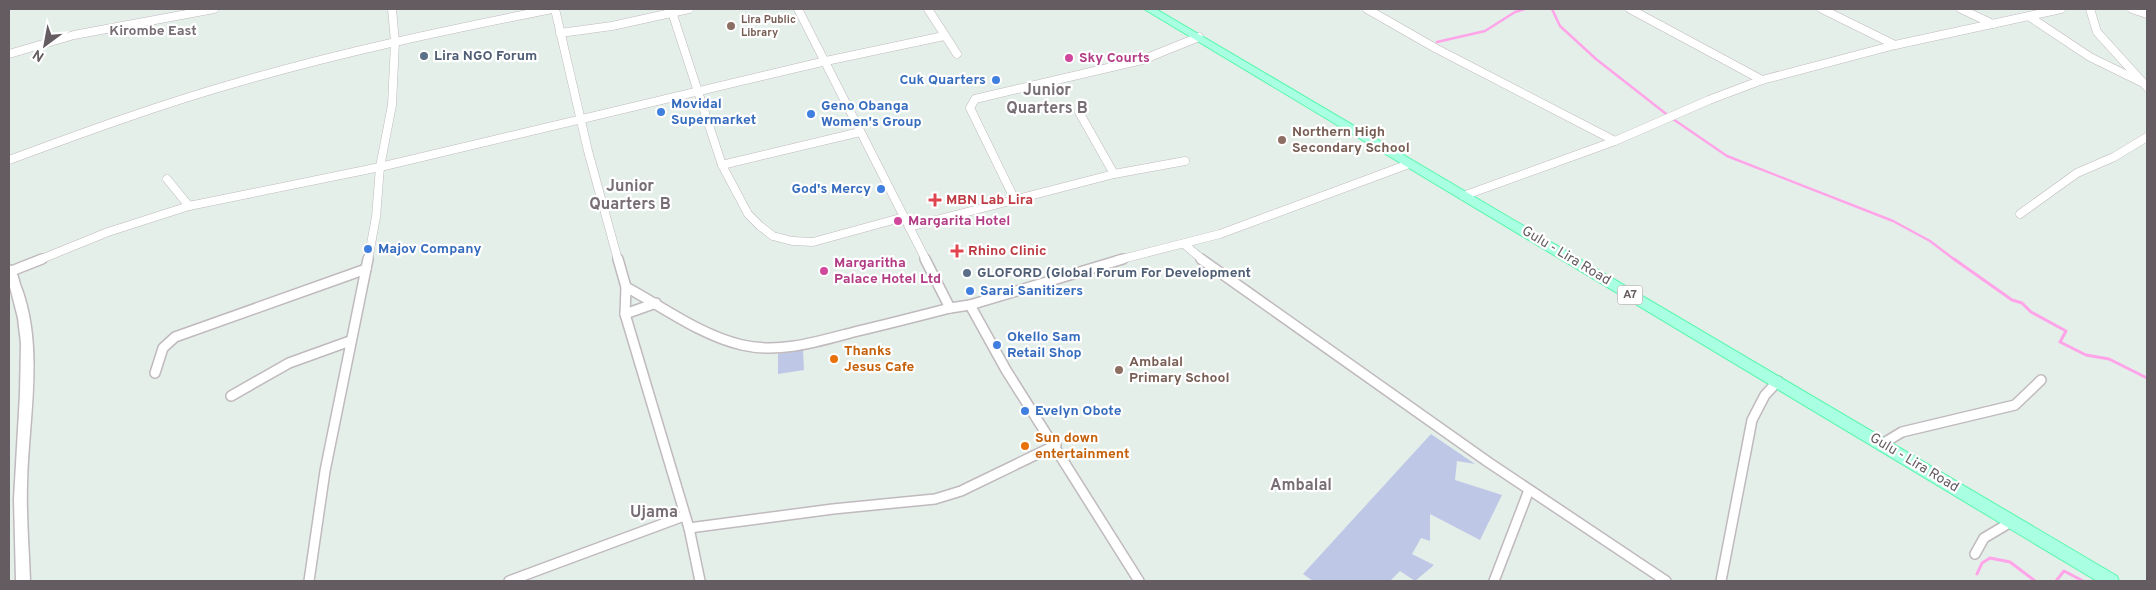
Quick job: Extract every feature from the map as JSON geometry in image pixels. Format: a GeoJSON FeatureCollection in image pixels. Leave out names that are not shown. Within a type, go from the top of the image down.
{"type":"FeatureCollection","features":[{"type":"Feature","properties":{"kind":"main road","name":"Gulu - Lira Road"},"geometry":{"type":"LineString","coordinates":[[1149,9],[1778,381],[2110,581]]}},
{"type":"Feature","properties":{"kind":"street"},"geometry":{"type":"LineString","coordinates":[[9,54],[34,44],[214,9]]}},
{"type":"Feature","properties":{"kind":"street"},"geometry":{"type":"LineString","coordinates":[[309,581],[325,471],[376,217],[380,167],[392,105],[395,42],[392,9]]}},
{"type":"Feature","properties":{"kind":"street"},"geometry":{"type":"LineString","coordinates":[[9,160],[207,92],[270,73],[395,42],[553,9],[580,120],[626,287],[626,314],[689,528],[700,581]]}},
{"type":"Feature","properties":{"kind":"street"},"geometry":{"type":"LineString","coordinates":[[560,32],[612,26],[671,11],[689,9]]}},
{"type":"Feature","properties":{"kind":"street"},"geometry":{"type":"LineString","coordinates":[[798,9],[950,308]]}},
{"type":"Feature","properties":{"kind":"street"},"geometry":{"type":"LineString","coordinates":[[928,9],[957,54]]}},
{"type":"Feature","properties":{"kind":"street"},"geometry":{"type":"LineString","coordinates":[[1367,9],[1437,49],[1615,141]]}},
{"type":"Feature","properties":{"kind":"street"},"geometry":{"type":"LineString","coordinates":[[1630,9],[1762,80]]}},
{"type":"Feature","properties":{"kind":"street"},"geometry":{"type":"LineString","coordinates":[[1822,9],[1895,45]]}},
{"type":"Feature","properties":{"kind":"street"},"geometry":{"type":"LineString","coordinates":[[1961,9],[1993,24]]}},
{"type":"Feature","properties":{"kind":"street"},"geometry":{"type":"LineString","coordinates":[[1463,196],[1615,141],[1762,80],[1895,45],[2061,9]]}},
{"type":"Feature","properties":{"kind":"street"},"geometry":{"type":"LineString","coordinates":[[2090,9],[2095,29],[2120,55],[2144,85]]}},
{"type":"Feature","properties":{"kind":"street"},"geometry":{"type":"LineString","coordinates":[[2132,9],[2147,14]]}},
{"type":"Feature","properties":{"kind":"street"},"geometry":{"type":"LineString","coordinates":[[671,11],[722,165],[748,214],[774,236],[792,242],[812,242],[828,239],[904,217]]}},
{"type":"Feature","properties":{"kind":"street"},"geometry":{"type":"LineString","coordinates":[[2030,17],[2090,57],[2144,85]]}},
{"type":"Feature","properties":{"kind":"street"},"geometry":{"type":"LineString","coordinates":[[24,581],[21,542],[21,473],[29,357],[21,302],[9,271],[125,226],[189,206],[380,167],[826,61],[944,36]]}},
{"type":"Feature","properties":{"kind":"street"},"geometry":{"type":"LineString","coordinates":[[1015,200],[970,108],[975,99],[1142,60],[1199,37]]}},
{"type":"Feature","properties":{"kind":"street"},"geometry":{"type":"LineString","coordinates":[[1079,112],[1114,174]]}},
{"type":"Feature","properties":{"kind":"street"},"geometry":{"type":"LineString","coordinates":[[722,165],[860,132]]}},
{"type":"Feature","properties":{"kind":"street"},"geometry":{"type":"LineString","coordinates":[[2020,214],[2077,173],[2114,157],[2147,137]]}},
{"type":"Feature","properties":{"kind":"street"},"geometry":{"type":"LineString","coordinates":[[909,227],[1114,174],[1185,161]]}},
{"type":"Feature","properties":{"kind":"street"},"geometry":{"type":"LineString","coordinates":[[626,287],[714,335],[737,344],[758,348],[780,348],[812,343],[950,308],[970,305],[1098,266],[1184,244],[1261,220],[1409,164]]}},
{"type":"Feature","properties":{"kind":"street"},"geometry":{"type":"LineString","coordinates":[[167,179],[189,206]]}},
{"type":"Feature","properties":{"kind":"street"},"geometry":{"type":"LineString","coordinates":[[1184,244],[1206,263],[1315,341],[1529,490],[1666,581]]}},
{"type":"Feature","properties":{"kind":"street"},"geometry":{"type":"LineString","coordinates":[[155,373],[163,348],[175,337],[366,270]]}},
{"type":"Feature","properties":{"kind":"street"},"geometry":{"type":"LineString","coordinates":[[626,314],[656,303]]}},
{"type":"Feature","properties":{"kind":"street"},"geometry":{"type":"LineString","coordinates":[[970,305],[1006,370],[1056,445],[1139,581]]}},
{"type":"Feature","properties":{"kind":"street"},"geometry":{"type":"LineString","coordinates":[[231,396],[288,363],[350,341]]}},
{"type":"Feature","properties":{"kind":"street"},"geometry":{"type":"LineString","coordinates":[[1882,444],[1902,432],[1997,411],[2015,405],[2041,380]]}},
{"type":"Feature","properties":{"kind":"street"},"geometry":{"type":"LineString","coordinates":[[1721,581],[1752,420],[1765,395],[1778,381]]}},
{"type":"Feature","properties":{"kind":"street"},"geometry":{"type":"LineString","coordinates":[[689,528],[833,509],[935,499],[961,491],[1056,445]]}},
{"type":"Feature","properties":{"kind":"street"},"geometry":{"type":"LineString","coordinates":[[1494,581],[1529,490]]}},
{"type":"Feature","properties":{"kind":"street"},"geometry":{"type":"LineString","coordinates":[[509,581],[684,516]]}},
{"type":"Feature","properties":{"kind":"street"},"geometry":{"type":"LineString","coordinates":[[1976,550],[1992,532],[2011,522]]}},
{"type":"Feature","properties":{"kind":"shaded area"},"geometry":{"type":"Polygon","coordinates":[[[803,350],[804,370],[778,374],[778,354],[803,350]]]}},
{"type":"Feature","properties":{"kind":"shaded area"},"geometry":{"type":"Polygon","coordinates":[[[1431,434],[1475,464],[1457,461],[1455,480],[1502,495],[1480,540],[1430,514],[1430,541],[1421,538],[1412,554],[1434,565],[1415,581],[1400,571],[1390,581],[1313,581],[1303,574],[1431,434]]]}},
{"type":"Feature","properties":{"kind":"waterway"},"geometry":{"type":"LineString","coordinates":[[1437,42],[1485,31],[1515,12],[1525,9]]}},
{"type":"Feature","properties":{"kind":"waterway"},"geometry":{"type":"LineString","coordinates":[[1552,9],[1560,26],[1596,59],[1670,117],[1727,156],[1893,221],[1930,241],[1955,260]]}},
{"type":"Feature","properties":{"kind":"waterway"},"geometry":{"type":"LineString","coordinates":[[1954,259],[2012,300],[2022,303],[2031,312],[2066,331],[2060,342],[2086,355],[2109,359],[2147,378]]}},
{"type":"Feature","properties":{"kind":"waterway"},"geometry":{"type":"LineString","coordinates":[[1977,574],[1982,563],[1990,558],[2010,562],[2035,581]]}},
{"type":"Feature","properties":{"kind":"waterway"},"geometry":{"type":"LineString","coordinates":[[2056,581],[2064,571],[2083,581]]}},
{"type":"Feature","properties":{"kind":"place","name":"Lira Public Library"},"geometry":{"type":"Point","coordinates":[731,26]}},
{"type":"Feature","properties":{"kind":"place","name":"Lira NGO Forum"},"geometry":{"type":"Point","coordinates":[424,56]}},
{"type":"Feature","properties":{"kind":"place","name":"Sky Courts"},"geometry":{"type":"Point","coordinates":[1069,58]}},
{"type":"Feature","properties":{"kind":"place","name":"Cuk Quarters"},"geometry":{"type":"Point","coordinates":[996,80]}},
{"type":"Feature","properties":{"kind":"place","name":"Movidal Supermarket"},"geometry":{"type":"Point","coordinates":[661,112]}},
{"type":"Feature","properties":{"kind":"place","name":"Geno Obanga Women's Group"},"geometry":{"type":"Point","coordinates":[811,114]}},
{"type":"Feature","properties":{"kind":"place","name":"Northern High Secondary School"},"geometry":{"type":"Point","coordinates":[1282,140]}},
{"type":"Feature","properties":{"kind":"place","name":"God's Mercy"},"geometry":{"type":"Point","coordinates":[881,189]}},
{"type":"Feature","properties":{"kind":"place","name":"MBN Lab Lira"},"geometry":{"type":"Point","coordinates":[935,200]}},
{"type":"Feature","properties":{"kind":"place","name":"Margarita Hotel"},"geometry":{"type":"Point","coordinates":[898,221]}},
{"type":"Feature","properties":{"kind":"place","name":"Majov Company"},"geometry":{"type":"Point","coordinates":[368,249]}},
{"type":"Feature","properties":{"kind":"place","name":"Rhino Clinic"},"geometry":{"type":"Point","coordinates":[957,251]}},
{"type":"Feature","properties":{"kind":"place","name":"Margaritha Palace Hotel Ltd"},"geometry":{"type":"Point","coordinates":[824,271]}},
{"type":"Feature","properties":{"kind":"place","name":"GLOFORD (Global Forum For Development"},"geometry":{"type":"Point","coordinates":[967,273]}},
{"type":"Feature","properties":{"kind":"place","name":"Sarai Sanitizers"},"geometry":{"type":"Point","coordinates":[970,291]}},
{"type":"Feature","properties":{"kind":"place","name":"Okello Sam Retail Shop"},"geometry":{"type":"Point","coordinates":[997,345]}},
{"type":"Feature","properties":{"kind":"place","name":"Thanks Jesus Cafe"},"geometry":{"type":"Point","coordinates":[834,359]}},
{"type":"Feature","properties":{"kind":"place","name":"Ambalal Primary School"},"geometry":{"type":"Point","coordinates":[1119,370]}},
{"type":"Feature","properties":{"kind":"place","name":"Evelyn Obote"},"geometry":{"type":"Point","coordinates":[1025,411]}},
{"type":"Feature","properties":{"kind":"place","name":"Sun down entertainment"},"geometry":{"type":"Point","coordinates":[1025,446]}},
{"type":"Feature","properties":{"kind":"district","name":"Kirombe East"},"geometry":{"type":"Point","coordinates":[153,31]}},
{"type":"Feature","properties":{"kind":"district","name":"Junior Quarters B"},"geometry":{"type":"Point","coordinates":[1047,100]}},
{"type":"Feature","properties":{"kind":"district","name":"Junior Quarters B"},"geometry":{"type":"Point","coordinates":[630,196]}},
{"type":"Feature","properties":{"kind":"district","name":"Ambalal"},"geometry":{"type":"Point","coordinates":[1301,486]}},
{"type":"Feature","properties":{"kind":"district","name":"Ujama"},"geometry":{"type":"Point","coordinates":[654,513]}}]}
